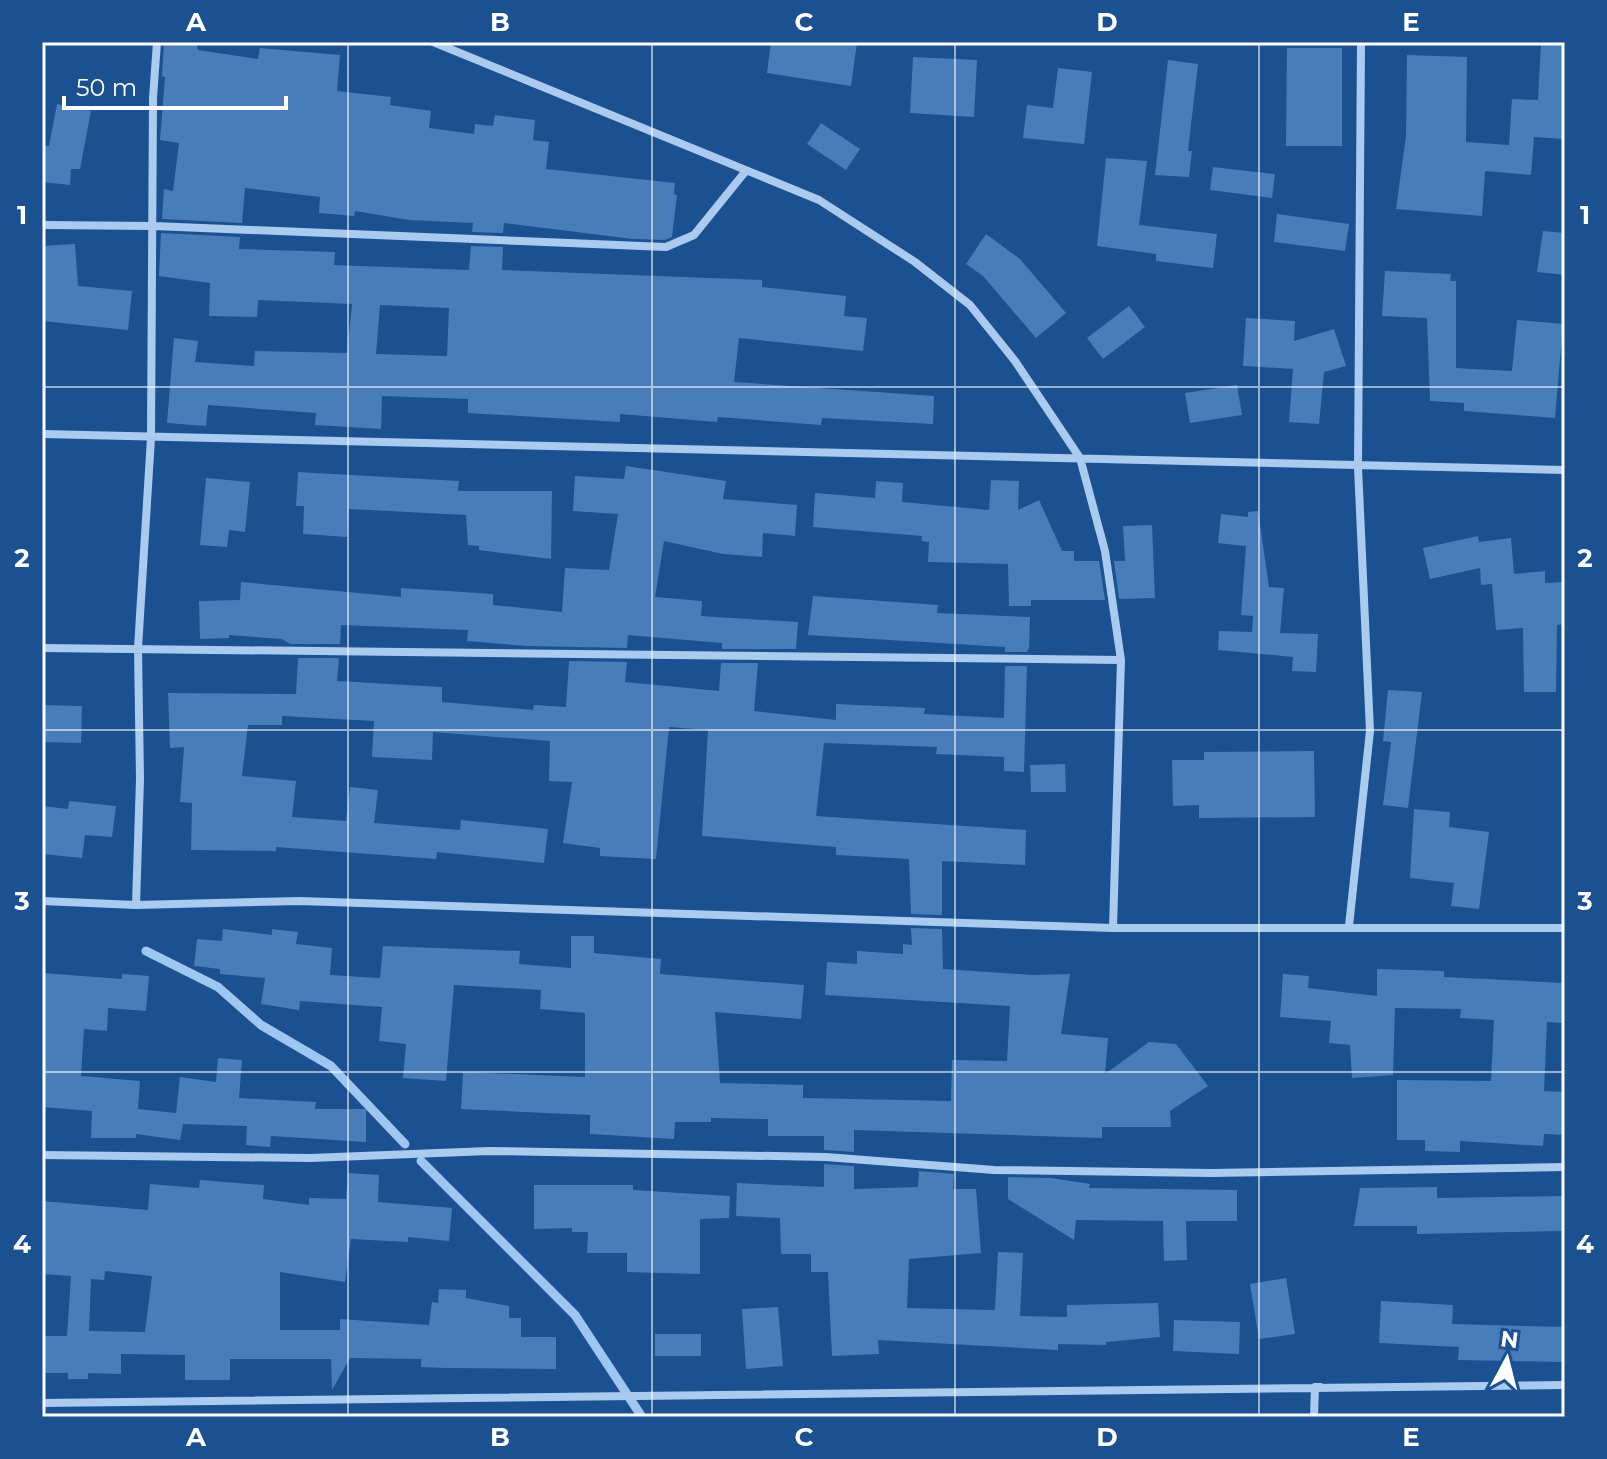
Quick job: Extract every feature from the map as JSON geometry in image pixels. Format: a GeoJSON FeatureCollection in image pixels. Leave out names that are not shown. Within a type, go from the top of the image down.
{"type":"FeatureCollection","features":[{"type":"Feature","properties":{"kind":"street"},"geometry":{"type":"LineString","coordinates":[[136,905],[140,779],[138,648],[151,438],[153,98],[157,42]]}},
{"type":"Feature","properties":{"kind":"street"},"geometry":{"type":"LineString","coordinates":[[433,42],[819,200],[915,262],[970,305],[1015,361],[1080,458],[1105,551],[1121,660],[1113,928]]}},
{"type":"Feature","properties":{"kind":"street"},"geometry":{"type":"LineString","coordinates":[[1349,926],[1370,731],[1358,467],[1361,42]]}},
{"type":"Feature","properties":{"kind":"street"},"geometry":{"type":"LineString","coordinates":[[42,225],[154,226],[666,247],[694,235],[745,172]]}},
{"type":"Feature","properties":{"kind":"street"},"geometry":{"type":"LineString","coordinates":[[42,434],[1565,470]]}},
{"type":"Feature","properties":{"kind":"street"},"geometry":{"type":"LineString","coordinates":[[42,648],[1121,660]]}},
{"type":"Feature","properties":{"kind":"street"},"geometry":{"type":"LineString","coordinates":[[42,901],[136,905],[300,901],[1113,928],[1565,928]]}},
{"type":"Feature","properties":{"kind":"street"},"geometry":{"type":"LineString","coordinates":[[42,1155],[310,1158],[489,1151],[826,1157],[994,1170],[1196,1173],[1565,1167]]}},
{"type":"Feature","properties":{"kind":"street"},"geometry":{"type":"LineString","coordinates":[[42,1403],[1565,1386]]}},
{"type":"Feature","properties":{"kind":"street"},"geometry":{"type":"LineString","coordinates":[[1314,1417],[1315,1387]]}},
{"type":"Feature","properties":{"kind":"building"},"geometry":{"type":"Polygon","coordinates":[[[164,42],[196,42],[198,50],[258,59],[260,48],[340,55],[337,91],[391,97],[390,105],[431,111],[429,128],[474,134],[475,124],[493,126],[495,115],[535,120],[533,140],[549,142],[546,169],[675,183],[674,194],[677,195],[672,237],[665,240],[633,239],[504,223],[503,233],[472,232],[473,223],[409,220],[355,211],[354,216],[319,213],[320,197],[245,188],[242,223],[162,219],[164,189],[173,191],[179,143],[160,140],[165,77],[162,76],[164,42]]]}},
{"type":"Feature","properties":{"kind":"building"},"geometry":{"type":"Polygon","coordinates":[[[771,42],[857,42],[851,86],[767,73],[771,42]]]}},
{"type":"Feature","properties":{"kind":"building"},"geometry":{"type":"Polygon","coordinates":[[[1541,43],[1565,44],[1563,139],[1534,137],[1531,175],[1485,171],[1482,216],[1396,209],[1406,136],[1407,55],[1467,57],[1466,142],[1509,145],[1512,99],[1538,100],[1541,43]]]}},
{"type":"Feature","properties":{"kind":"building"},"geometry":{"type":"Polygon","coordinates":[[[1287,48],[1342,48],[1342,146],[1286,146],[1287,48]]]}},
{"type":"Feature","properties":{"kind":"building"},"geometry":{"type":"Polygon","coordinates":[[[913,57],[977,60],[974,117],[910,113],[913,57]]]}},
{"type":"Feature","properties":{"kind":"building"},"geometry":{"type":"Polygon","coordinates":[[[1168,60],[1198,64],[1188,151],[1192,151],[1189,177],[1155,175],[1168,60]]]}},
{"type":"Feature","properties":{"kind":"building"},"geometry":{"type":"Polygon","coordinates":[[[1058,68],[1092,72],[1084,144],[1023,138],[1027,105],[1053,108],[1058,68]]]}},
{"type":"Feature","properties":{"kind":"building"},"geometry":{"type":"Polygon","coordinates":[[[57,104],[91,111],[80,169],[71,169],[70,185],[42,182],[42,146],[49,146],[57,104]]]}},
{"type":"Feature","properties":{"kind":"building"},"geometry":{"type":"Polygon","coordinates":[[[821,123],[860,149],[846,170],[807,144],[821,123]]]}},
{"type":"Feature","properties":{"kind":"building"},"geometry":{"type":"Polygon","coordinates":[[[1106,158],[1147,161],[1139,225],[1217,234],[1213,268],[1156,261],[1156,254],[1097,246],[1106,158]]]}},
{"type":"Feature","properties":{"kind":"building"},"geometry":{"type":"Polygon","coordinates":[[[1213,167],[1275,174],[1272,198],[1210,190],[1213,167]]]}},
{"type":"Feature","properties":{"kind":"building"},"geometry":{"type":"Polygon","coordinates":[[[1277,214],[1349,224],[1345,251],[1274,242],[1277,214]]]}},
{"type":"Feature","properties":{"kind":"building"},"geometry":{"type":"Polygon","coordinates":[[[1543,231],[1565,233],[1565,275],[1537,272],[1543,231]]]}},
{"type":"Feature","properties":{"kind":"building"},"geometry":{"type":"Polygon","coordinates":[[[161,233],[240,237],[239,249],[335,252],[334,265],[469,270],[471,246],[503,247],[502,270],[762,280],[762,287],[846,296],[844,316],[867,318],[863,351],[739,338],[734,382],[934,396],[933,424],[822,418],[821,425],[718,417],[717,422],[620,414],[620,422],[468,413],[468,399],[382,396],[381,429],[315,425],[316,413],[208,405],[206,426],[167,423],[174,338],[198,341],[195,362],[254,366],[255,351],[347,353],[352,304],[258,300],[257,317],[209,316],[210,283],[159,276],[161,233]],[[380,305],[376,354],[447,356],[449,308],[380,305]]]}},
{"type":"Feature","properties":{"kind":"building"},"geometry":{"type":"Polygon","coordinates":[[[986,234],[1020,259],[1066,313],[1036,338],[983,276],[966,264],[986,234]]]}},
{"type":"Feature","properties":{"kind":"building"},"geometry":{"type":"Polygon","coordinates":[[[75,244],[78,286],[132,291],[128,330],[42,321],[42,246],[75,244]]]}},
{"type":"Feature","properties":{"kind":"building"},"geometry":{"type":"Polygon","coordinates":[[[1385,271],[1451,274],[1450,281],[1456,281],[1456,368],[1512,371],[1517,320],[1563,324],[1555,418],[1464,411],[1464,403],[1430,401],[1427,318],[1382,316],[1385,271]]]}},
{"type":"Feature","properties":{"kind":"building"},"geometry":{"type":"Polygon","coordinates":[[[1129,306],[1145,327],[1103,359],[1087,338],[1129,306]]]}},
{"type":"Feature","properties":{"kind":"building"},"geometry":{"type":"Polygon","coordinates":[[[1246,318],[1295,321],[1294,341],[1334,329],[1346,366],[1324,372],[1319,424],[1289,422],[1293,369],[1243,366],[1246,318]]]}},
{"type":"Feature","properties":{"kind":"building"},"geometry":{"type":"Polygon","coordinates":[[[1237,385],[1242,415],[1190,423],[1185,393],[1237,385]]]}},
{"type":"Feature","properties":{"kind":"building"},"geometry":{"type":"Polygon","coordinates":[[[626,466],[726,481],[723,499],[797,505],[795,536],[763,533],[762,557],[723,554],[664,541],[655,597],[702,601],[701,616],[798,622],[796,649],[722,649],[722,643],[628,635],[627,648],[527,646],[467,641],[468,630],[341,625],[340,644],[290,644],[282,639],[229,635],[229,638],[200,639],[199,601],[240,600],[241,582],[401,597],[401,588],[493,594],[493,605],[562,612],[565,568],[609,570],[618,514],[573,511],[575,476],[624,479],[626,466]]]}},
{"type":"Feature","properties":{"kind":"building"},"geometry":{"type":"Polygon","coordinates":[[[298,472],[459,481],[458,491],[552,491],[551,559],[479,550],[479,546],[468,545],[466,515],[349,509],[347,537],[303,534],[304,506],[296,506],[298,472]]]}},
{"type":"Feature","properties":{"kind":"building"},"geometry":{"type":"Polygon","coordinates":[[[206,478],[250,482],[245,532],[229,530],[227,547],[200,545],[206,478]]]}},
{"type":"Feature","properties":{"kind":"building"},"geometry":{"type":"Polygon","coordinates":[[[991,480],[1019,481],[1018,510],[1039,500],[1062,551],[1074,551],[1074,561],[1099,561],[1105,600],[1031,600],[1031,606],[1009,606],[1008,564],[928,562],[929,542],[922,541],[922,536],[813,527],[815,493],[875,498],[876,481],[903,483],[902,502],[989,510],[991,480]]]}},
{"type":"Feature","properties":{"kind":"building"},"geometry":{"type":"Polygon","coordinates":[[[1258,511],[1269,587],[1284,588],[1280,633],[1318,634],[1316,672],[1292,671],[1293,657],[1218,650],[1219,631],[1252,632],[1253,616],[1241,615],[1246,546],[1218,543],[1221,514],[1248,517],[1248,512],[1258,511]]]}},
{"type":"Feature","properties":{"kind":"building"},"geometry":{"type":"Polygon","coordinates":[[[1152,525],[1155,598],[1119,599],[1114,561],[1125,561],[1123,526],[1152,525]]]}},
{"type":"Feature","properties":{"kind":"building"},"geometry":{"type":"Polygon","coordinates":[[[1478,536],[1479,542],[1511,538],[1514,574],[1545,571],[1545,583],[1565,582],[1565,624],[1557,625],[1556,692],[1524,692],[1523,628],[1496,630],[1492,584],[1481,585],[1480,568],[1430,579],[1423,548],[1478,536]]]}},
{"type":"Feature","properties":{"kind":"building"},"geometry":{"type":"Polygon","coordinates":[[[813,596],[938,605],[937,613],[1030,617],[1029,648],[1027,652],[1005,652],[1005,647],[808,635],[813,596]]]}},
{"type":"Feature","properties":{"kind":"building"},"geometry":{"type":"Polygon","coordinates":[[[298,658],[339,658],[337,681],[442,687],[442,702],[533,710],[534,705],[566,707],[569,661],[627,662],[625,682],[719,691],[721,663],[758,663],[754,711],[836,720],[836,704],[925,708],[924,714],[1004,718],[1005,666],[1027,666],[1024,772],[1004,771],[1004,757],[936,754],[937,747],[824,743],[816,816],[1026,830],[1025,865],[942,861],[942,915],[911,914],[909,859],[836,855],[836,847],[702,836],[708,730],[669,727],[656,859],[600,856],[600,848],[563,843],[572,782],[549,781],[550,741],[433,732],[432,760],[372,757],[374,721],[282,716],[282,725],[248,725],[242,776],[296,781],[292,817],[346,821],[350,787],[378,790],[374,823],[460,830],[461,820],[548,829],[544,863],[437,852],[436,859],[276,847],[276,851],[191,850],[192,803],[180,802],[184,747],[170,748],[168,693],[296,694],[298,658]]]}},
{"type":"Feature","properties":{"kind":"building"},"geometry":{"type":"Polygon","coordinates":[[[1388,690],[1422,692],[1408,808],[1383,805],[1391,742],[1383,741],[1388,690]]]}},
{"type":"Feature","properties":{"kind":"building"},"geometry":{"type":"Polygon","coordinates":[[[42,705],[82,706],[81,743],[42,742],[42,705]]]}},
{"type":"Feature","properties":{"kind":"building"},"geometry":{"type":"Polygon","coordinates":[[[1314,751],[1315,817],[1199,818],[1199,805],[1173,806],[1172,760],[1204,760],[1204,752],[1314,751]]]}},
{"type":"Feature","properties":{"kind":"building"},"geometry":{"type":"Polygon","coordinates":[[[1065,764],[1066,792],[1031,792],[1030,765],[1065,764]]]}},
{"type":"Feature","properties":{"kind":"building"},"geometry":{"type":"Polygon","coordinates":[[[69,801],[116,806],[112,837],[85,835],[82,858],[42,854],[42,806],[68,809],[69,801]]]}},
{"type":"Feature","properties":{"kind":"building"},"geometry":{"type":"Polygon","coordinates":[[[1414,809],[1450,812],[1449,827],[1489,832],[1479,909],[1451,906],[1454,883],[1410,878],[1414,809]]]}},
{"type":"Feature","properties":{"kind":"building"},"geometry":{"type":"Polygon","coordinates":[[[911,928],[942,929],[943,969],[1033,975],[1070,974],[1061,1034],[1108,1038],[1105,1074],[1149,1042],[1176,1044],[1208,1086],[1170,1111],[1171,1127],[1102,1127],[1102,1138],[854,1130],[854,1152],[824,1150],[824,1136],[768,1136],[768,1119],[711,1118],[711,1122],[675,1122],[674,1139],[590,1134],[590,1115],[461,1109],[463,1072],[585,1077],[585,1013],[540,1009],[541,990],[454,985],[446,1081],[403,1078],[406,1044],[379,1041],[382,1007],[300,1001],[299,1010],[261,1004],[265,978],[220,974],[220,969],[194,966],[197,939],[222,941],[223,929],[272,935],[272,929],[298,932],[296,944],[332,948],[330,975],[380,978],[383,946],[520,951],[519,964],[571,968],[571,936],[594,936],[594,953],[661,959],[660,974],[804,985],[801,1019],[715,1012],[720,1083],[803,1085],[803,1098],[951,1101],[952,1060],[1007,1061],[1010,1006],[825,995],[827,962],[857,964],[857,951],[903,954],[903,944],[912,945],[911,928]]]}},
{"type":"Feature","properties":{"kind":"building"},"geometry":{"type":"Polygon","coordinates":[[[1377,969],[1444,971],[1444,977],[1564,983],[1562,1023],[1547,1022],[1544,1091],[1565,1092],[1565,1135],[1544,1134],[1543,1146],[1460,1141],[1460,1152],[1425,1151],[1425,1140],[1397,1140],[1397,1080],[1491,1081],[1494,1020],[1460,1018],[1461,1009],[1395,1008],[1393,1075],[1352,1078],[1350,1045],[1329,1043],[1331,1021],[1280,1017],[1283,974],[1309,976],[1308,988],[1377,996],[1377,969]]]}},
{"type":"Feature","properties":{"kind":"building"},"geometry":{"type":"Polygon","coordinates":[[[42,973],[122,979],[122,974],[149,976],[146,1011],[108,1008],[107,1031],[84,1029],[81,1076],[140,1081],[138,1109],[176,1113],[180,1077],[216,1082],[218,1058],[242,1060],[239,1098],[316,1102],[315,1109],[366,1109],[366,1142],[271,1136],[270,1147],[246,1145],[247,1126],[183,1124],[180,1140],[136,1134],[136,1138],[91,1138],[92,1111],[42,1107],[42,973]]]}},
{"type":"Feature","properties":{"kind":"building"},"geometry":{"type":"Polygon","coordinates":[[[824,1164],[854,1166],[854,1189],[918,1187],[919,1171],[954,1174],[953,1189],[976,1189],[981,1253],[909,1259],[907,1308],[995,1310],[998,1252],[1023,1253],[1020,1316],[1067,1317],[1067,1305],[1158,1303],[1160,1337],[1106,1342],[1106,1345],[1058,1344],[1058,1350],[878,1340],[879,1354],[832,1356],[828,1272],[811,1272],[811,1254],[781,1254],[780,1218],[736,1216],[737,1183],[824,1187],[824,1164]]]}},
{"type":"Feature","properties":{"kind":"building"},"geometry":{"type":"Polygon","coordinates":[[[348,1173],[379,1175],[378,1202],[452,1208],[449,1241],[408,1237],[408,1242],[351,1239],[345,1282],[280,1272],[280,1330],[340,1330],[340,1319],[429,1325],[432,1302],[438,1303],[439,1289],[466,1290],[466,1298],[509,1306],[509,1318],[521,1318],[521,1337],[556,1337],[556,1369],[421,1367],[421,1359],[350,1358],[332,1390],[331,1359],[230,1359],[230,1380],[185,1380],[185,1355],[121,1354],[121,1374],[88,1373],[88,1379],[68,1379],[68,1373],[42,1373],[42,1336],[67,1336],[71,1276],[42,1274],[42,1201],[148,1210],[150,1184],[199,1188],[200,1180],[264,1185],[263,1199],[309,1205],[309,1198],[346,1199],[348,1173]],[[105,1271],[104,1280],[91,1279],[89,1331],[145,1332],[152,1276],[105,1271]]]}},
{"type":"Feature","properties":{"kind":"building"},"geometry":{"type":"Polygon","coordinates":[[[1008,1177],[1051,1178],[1090,1184],[1089,1188],[1237,1190],[1237,1221],[1186,1221],[1187,1260],[1164,1261],[1163,1221],[1076,1220],[1074,1240],[1008,1199],[1008,1177]]]}},
{"type":"Feature","properties":{"kind":"building"},"geometry":{"type":"Polygon","coordinates":[[[534,1185],[633,1185],[633,1190],[730,1196],[729,1218],[700,1219],[700,1274],[627,1272],[627,1253],[587,1253],[588,1232],[572,1232],[572,1228],[534,1229],[534,1185]]]}},
{"type":"Feature","properties":{"kind":"building"},"geometry":{"type":"Polygon","coordinates":[[[1437,1187],[1437,1198],[1565,1196],[1565,1231],[1417,1234],[1417,1226],[1354,1226],[1360,1188],[1437,1187]]]}},
{"type":"Feature","properties":{"kind":"building"},"geometry":{"type":"Polygon","coordinates":[[[1286,1278],[1295,1334],[1259,1339],[1250,1284],[1286,1278]]]}},
{"type":"Feature","properties":{"kind":"building"},"geometry":{"type":"Polygon","coordinates":[[[1381,1301],[1453,1305],[1452,1324],[1565,1327],[1565,1362],[1458,1360],[1459,1347],[1379,1343],[1381,1301]]]}},
{"type":"Feature","properties":{"kind":"building"},"geometry":{"type":"Polygon","coordinates":[[[778,1307],[783,1366],[746,1369],[742,1309],[778,1307]]]}},
{"type":"Feature","properties":{"kind":"building"},"geometry":{"type":"Polygon","coordinates":[[[1174,1320],[1240,1322],[1239,1354],[1173,1351],[1174,1320]]]}},
{"type":"Feature","properties":{"kind":"building"},"geometry":{"type":"Polygon","coordinates":[[[655,1334],[701,1334],[701,1356],[655,1356],[655,1334]]]}},
{"type":"Feature","properties":{"kind":"waterway"},"geometry":{"type":"LineString","coordinates":[[146,951],[218,987],[261,1025],[331,1066],[405,1144]]}},
{"type":"Feature","properties":{"kind":"waterway"},"geometry":{"type":"LineString","coordinates":[[421,1161],[575,1315],[642,1417]]}}]}
